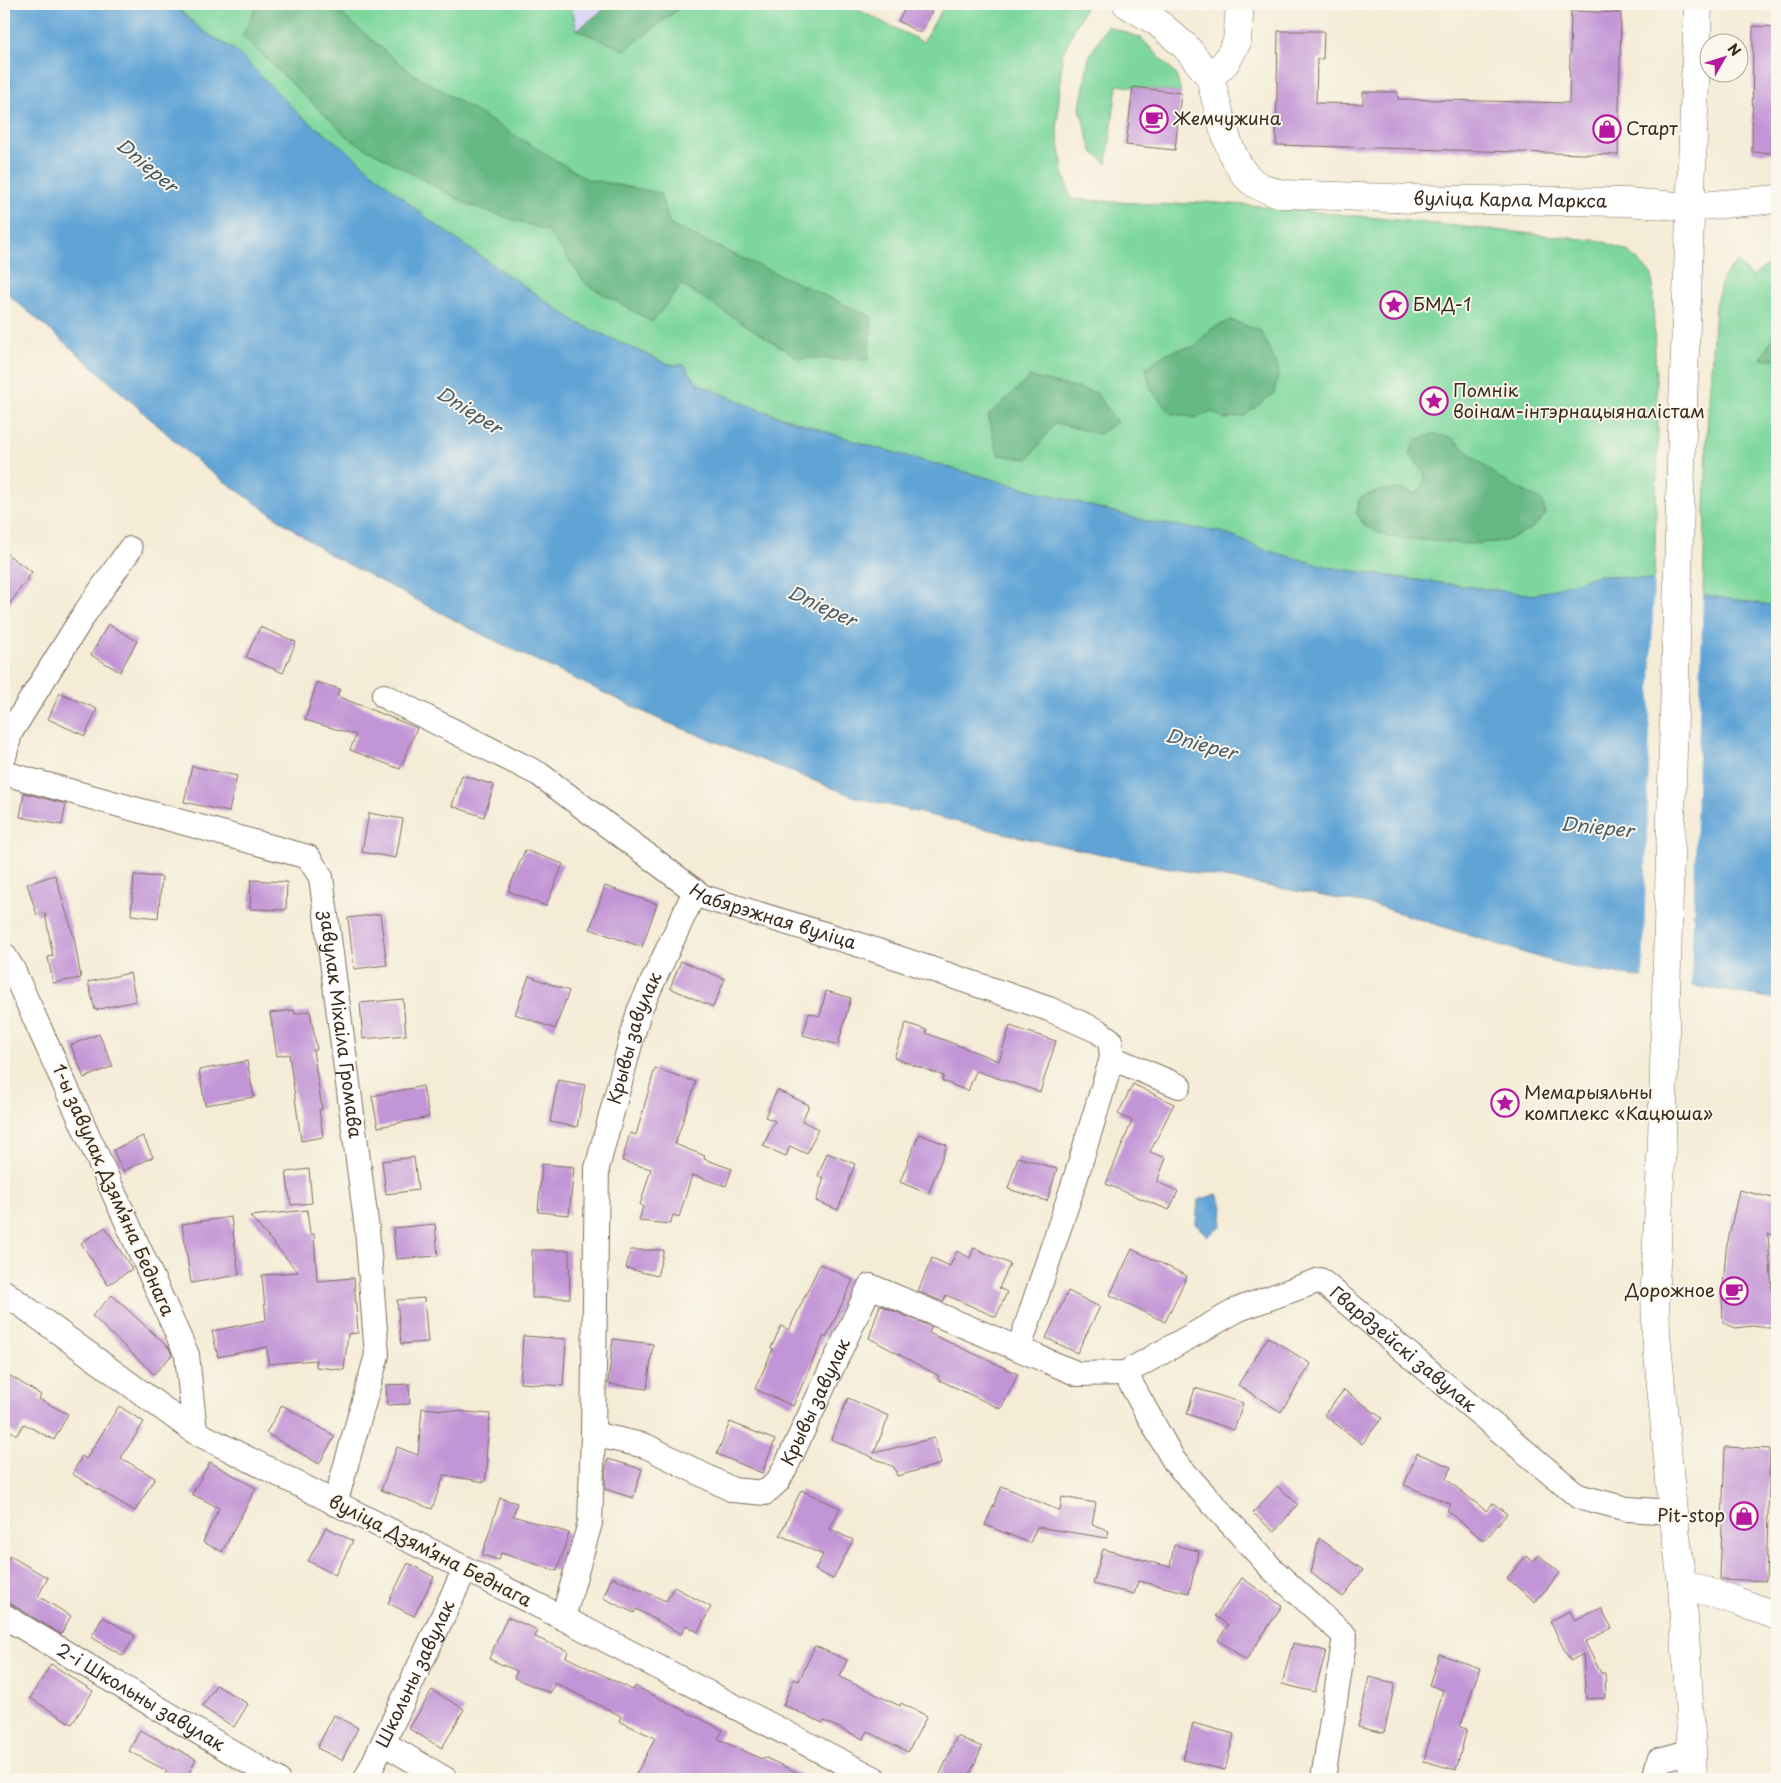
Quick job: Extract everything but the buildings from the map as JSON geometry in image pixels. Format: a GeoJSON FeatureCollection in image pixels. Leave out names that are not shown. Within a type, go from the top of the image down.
{"type":"FeatureCollection","features":[{"type":"Feature","properties":{"kind":"main road"},"geometry":{"type":"LineString","coordinates":[[1127,4],[1158,22],[1186,47],[1210,78],[1226,62],[1237,42],[1240,4]]}},
{"type":"Feature","properties":{"kind":"main road"},"geometry":{"type":"LineString","coordinates":[[1693,1779],[1682,1584],[1673,1512],[1656,1333],[1655,1286],[1662,1139],[1682,431],[1698,4]]}},
{"type":"Feature","properties":{"kind":"main road","name":"вуліца Карла Маркса"},"geometry":{"type":"LineString","coordinates":[[1210,78],[1233,154],[1247,177],[1264,189],[1282,194],[1416,199],[1626,202],[1691,207],[1777,199]]}},
{"type":"Feature","properties":{"kind":"main road"},"geometry":{"type":"LineString","coordinates":[[1682,1584],[1777,1616]]}},
{"type":"Feature","properties":{"kind":"street"},"geometry":{"type":"LineString","coordinates":[[4,757],[10,733],[86,613],[130,549]]}},
{"type":"Feature","properties":{"kind":"street","name":"Набярэжная вуліца"},"geometry":{"type":"LineString","coordinates":[[384,696],[539,774],[703,897],[860,945],[1048,1009],[1098,1031],[1110,1040],[1112,1058]]}},
{"type":"Feature","properties":{"kind":"street","name":"завулак Міхаіла Громава"},"geometry":{"type":"LineString","coordinates":[[4,773],[308,857],[322,877],[367,1230],[377,1355],[335,1504]]}},
{"type":"Feature","properties":{"kind":"street","name":"Крывы завулак"},"geometry":{"type":"LineString","coordinates":[[563,1618],[590,1522],[597,1168],[639,1012],[695,891]]}},
{"type":"Feature","properties":{"kind":"street","name":"1-ы завулак Дзямʼяна Беднага"},"geometry":{"type":"LineString","coordinates":[[4,955],[13,970],[187,1355],[195,1432]]}},
{"type":"Feature","properties":{"kind":"street"},"geometry":{"type":"LineString","coordinates":[[1019,1348],[1074,1183],[1112,1058],[1180,1086]]}},
{"type":"Feature","properties":{"kind":"street","name":"Гвардзейскі завулак"},"geometry":{"type":"LineString","coordinates":[[1125,1373],[1239,1309],[1320,1280],[1578,1496],[1627,1509],[1673,1512]]}},
{"type":"Feature","properties":{"kind":"street","name":"Крывы завулак"},"geometry":{"type":"LineString","coordinates":[[593,1434],[646,1446],[734,1490],[765,1493],[778,1481],[788,1462],[870,1286],[1078,1374],[1125,1373]]}},
{"type":"Feature","properties":{"kind":"street","name":"вуліца Дзямʼяна Беднага"},"geometry":{"type":"LineString","coordinates":[[4,1292],[195,1432],[563,1618],[875,1779]]}},
{"type":"Feature","properties":{"kind":"street"},"geometry":{"type":"LineString","coordinates":[[1125,1373],[1174,1461],[1272,1569],[1345,1636],[1323,1779]]}},
{"type":"Feature","properties":{"kind":"street","name":"Школьны завулак"},"geometry":{"type":"LineString","coordinates":[[366,1779],[465,1569]]}},
{"type":"Feature","properties":{"kind":"street","name":"2-і Школьны завулак"},"geometry":{"type":"LineString","coordinates":[[4,1616],[277,1779]]}},
{"type":"Feature","properties":{"kind":"street"},"geometry":{"type":"LineString","coordinates":[[383,1743],[446,1779]]}},
{"type":"Feature","properties":{"kind":"street"},"geometry":{"type":"LineString","coordinates":[[1654,1779],[1659,1760],[1692,1751]]}},
{"type":"Feature","properties":{"kind":"shaded area"},"geometry":{"type":"Polygon","coordinates":[[[571,4],[611,4],[577,30],[571,4]]]}},
{"type":"Feature","properties":{"kind":"green space"},"geometry":{"type":"Polygon","coordinates":[[[176,4],[571,4],[577,30],[680,8],[681,4],[846,4],[923,42],[945,4],[1079,4],[1085,7],[1062,55],[1057,128],[1063,171],[1071,199],[1166,205],[1202,202],[1260,206],[1602,241],[1631,253],[1652,275],[1658,430],[1654,580],[1598,575],[1534,595],[1328,567],[1265,550],[1221,532],[1150,522],[873,447],[757,409],[697,383],[684,365],[667,364],[578,323],[480,256],[429,220],[301,116],[236,51],[203,31],[178,9],[176,4]]]}},
{"type":"Feature","properties":{"kind":"green space"},"geometry":{"type":"Polygon","coordinates":[[[258,4],[330,4],[406,69],[587,179],[660,193],[670,225],[872,317],[868,360],[798,358],[682,285],[652,322],[586,284],[548,231],[469,205],[351,140],[242,36],[258,4]]]}},
{"type":"Feature","properties":{"kind":"green space"},"geometry":{"type":"Polygon","coordinates":[[[611,4],[681,4],[680,8],[625,50],[577,30],[611,4]]]}},
{"type":"Feature","properties":{"kind":"green space"},"geometry":{"type":"Polygon","coordinates":[[[1107,26],[1141,38],[1176,74],[1181,93],[1117,85],[1107,164],[1092,151],[1080,108],[1089,57],[1107,26]]]}},
{"type":"Feature","properties":{"kind":"green space"},"geometry":{"type":"Polygon","coordinates":[[[1737,262],[1752,277],[1766,266],[1777,265],[1777,606],[1703,595],[1707,431],[1715,306],[1723,277],[1737,262]]]}},
{"type":"Feature","properties":{"kind":"green space"},"geometry":{"type":"Polygon","coordinates":[[[1231,320],[1261,331],[1279,371],[1274,393],[1244,416],[1225,419],[1212,412],[1195,418],[1170,413],[1151,390],[1146,368],[1168,353],[1194,347],[1211,329],[1231,320]]]}},
{"type":"Feature","properties":{"kind":"green space"},"geometry":{"type":"Polygon","coordinates":[[[1777,329],[1777,359],[1761,359],[1777,329]]]}},
{"type":"Feature","properties":{"kind":"green space"},"geometry":{"type":"Polygon","coordinates":[[[1030,377],[1096,393],[1117,422],[1099,434],[1055,423],[1028,459],[998,455],[988,416],[1030,377]]]}},
{"type":"Feature","properties":{"kind":"green space"},"geometry":{"type":"Polygon","coordinates":[[[1434,434],[1452,438],[1499,478],[1543,501],[1545,516],[1531,529],[1505,541],[1469,544],[1388,537],[1365,526],[1356,512],[1360,498],[1374,492],[1394,489],[1416,494],[1423,486],[1425,474],[1410,454],[1415,440],[1434,434]]]}},
{"type":"Feature","properties":{"kind":"water","name":"Dnieper"},"geometry":{"type":"Polygon","coordinates":[[[4,4],[176,4],[178,9],[203,31],[236,51],[301,116],[344,148],[429,220],[480,256],[578,323],[667,364],[684,365],[697,383],[757,409],[873,447],[1150,522],[1221,532],[1265,550],[1328,567],[1534,595],[1598,575],[1654,580],[1703,595],[1777,606],[1777,999],[1566,966],[1378,906],[1175,869],[1024,838],[855,797],[661,720],[483,635],[327,553],[204,467],[85,360],[4,291],[4,4]]]}},
{"type":"Feature","properties":{"kind":"water"},"geometry":{"type":"Polygon","coordinates":[[[1217,1194],[1223,1207],[1221,1227],[1207,1236],[1196,1224],[1198,1200],[1217,1194]]]}},
{"type":"Feature","properties":{"kind":"pier"},"geometry":{"type":"Polygon","coordinates":[[[1654,577],[1703,592],[1691,988],[1643,981],[1654,577]]]}},
{"type":"Feature","properties":{"kind":"place","name":"Жемчужина"},"geometry":{"type":"Point","coordinates":[1154,119]}},
{"type":"Feature","properties":{"kind":"place","name":"Старт"},"geometry":{"type":"Point","coordinates":[1607,129]}},
{"type":"Feature","properties":{"kind":"place","name":"БМД-1"},"geometry":{"type":"Point","coordinates":[1394,305]}},
{"type":"Feature","properties":{"kind":"place","name":"Помнік воінам-інтэрнацыяналістам"},"geometry":{"type":"Point","coordinates":[1434,401]}},
{"type":"Feature","properties":{"kind":"place","name":"Мемарыяльны комплекс «Кацюша»"},"geometry":{"type":"Point","coordinates":[1505,1103]}},
{"type":"Feature","properties":{"kind":"place","name":"Дорожное"},"geometry":{"type":"Point","coordinates":[1734,1291]}},
{"type":"Feature","properties":{"kind":"place","name":"Pit-stop"},"geometry":{"type":"Point","coordinates":[1744,1516]}}]}
